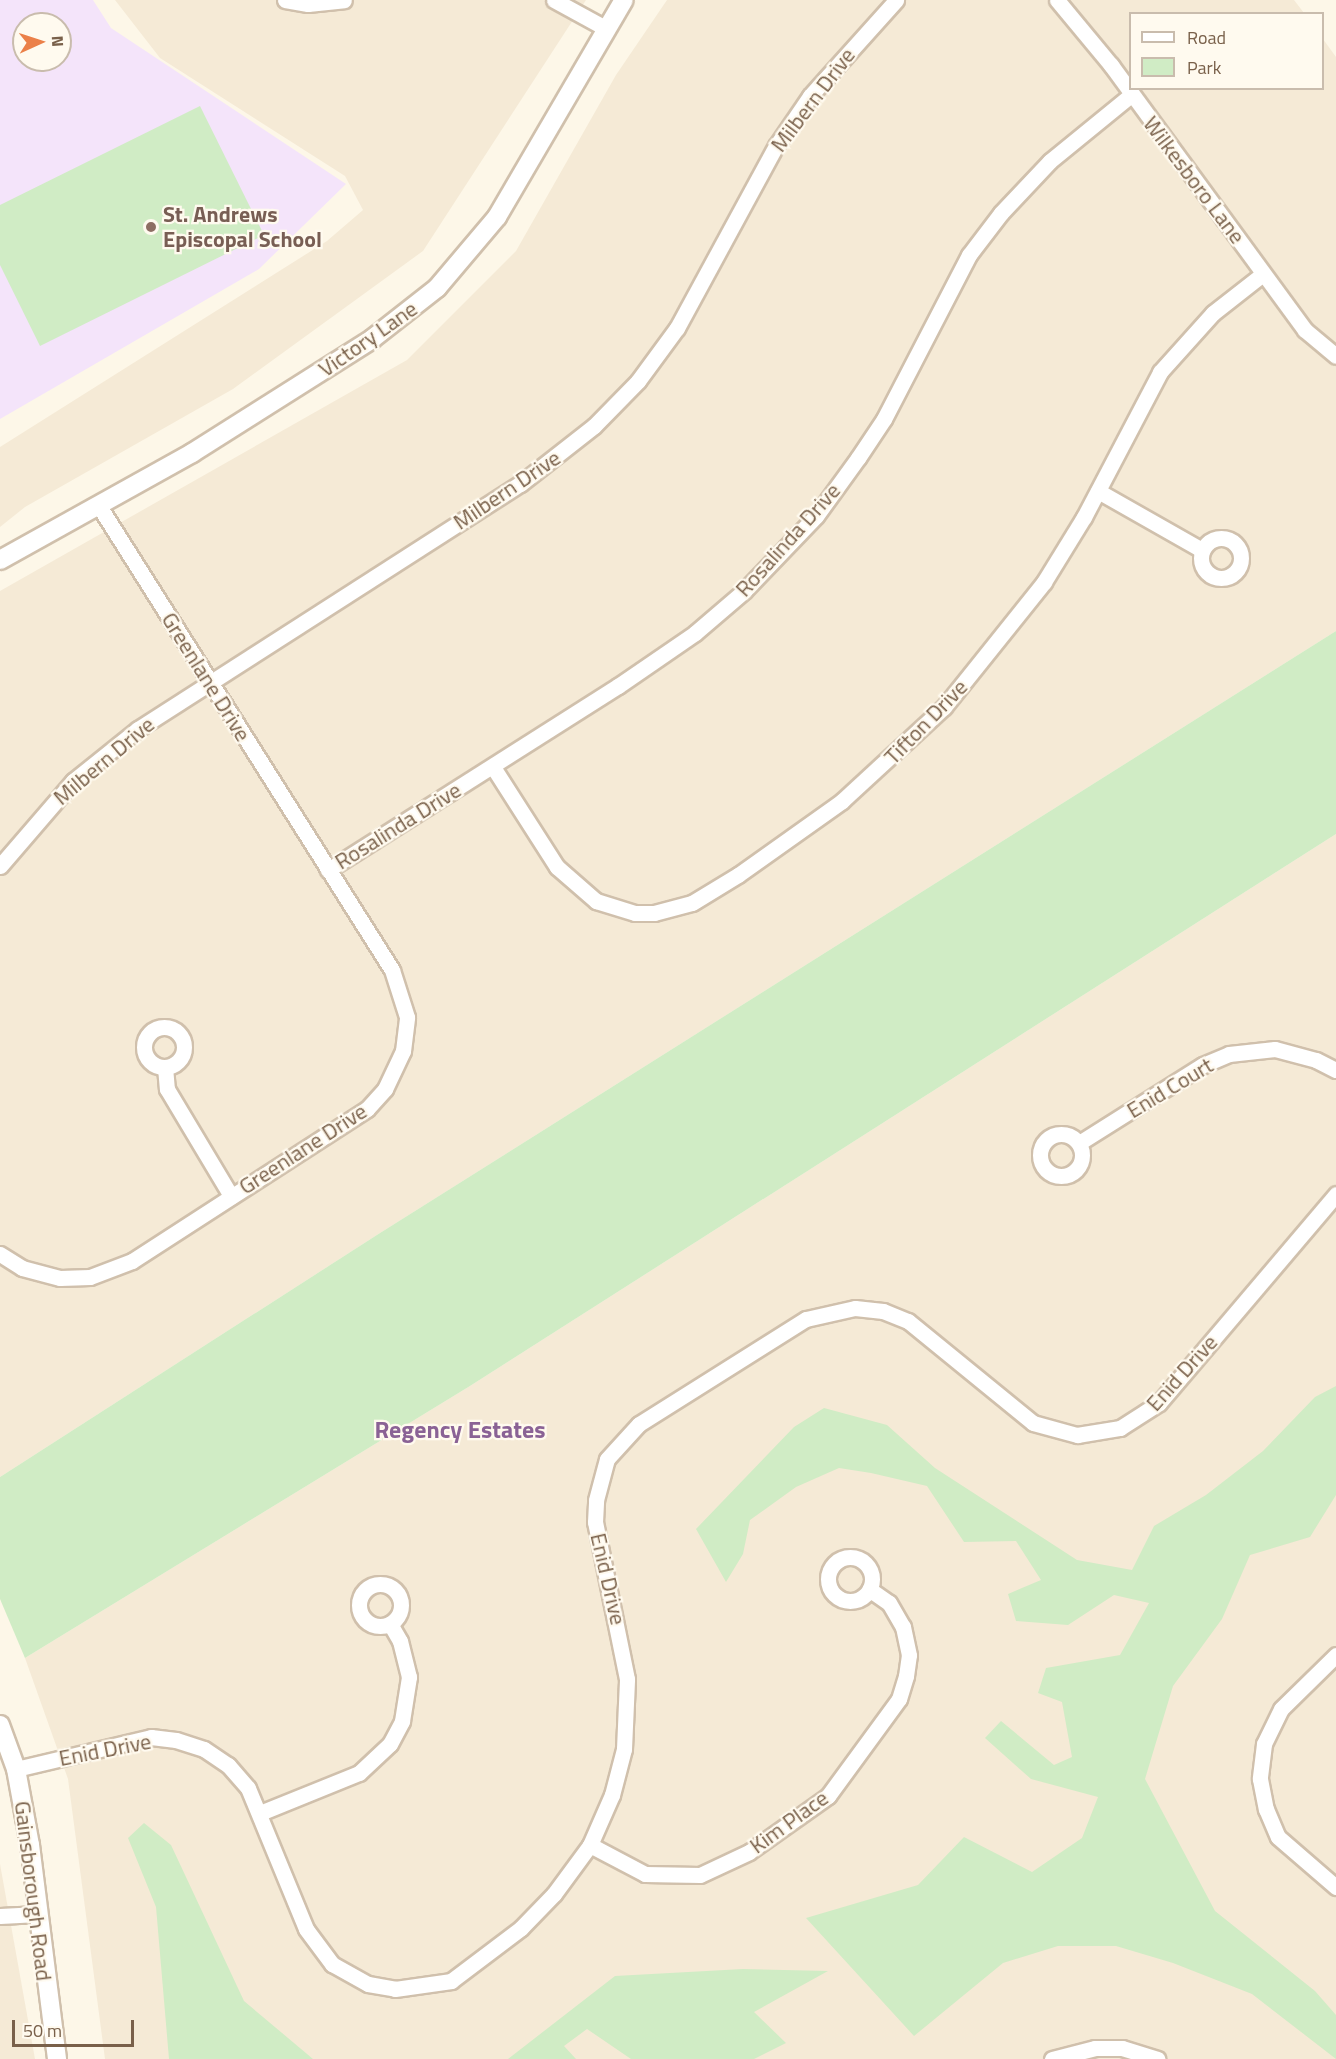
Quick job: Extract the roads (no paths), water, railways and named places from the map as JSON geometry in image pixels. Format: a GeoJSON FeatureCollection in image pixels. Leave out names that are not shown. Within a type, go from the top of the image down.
{"type":"FeatureCollection","features":[{"type":"Feature","properties":{"kind":"street"},"geometry":{"type":"LineString","coordinates":[[285,0],[308,4],[344,0]]}},
{"type":"Feature","properties":{"kind":"street"},"geometry":{"type":"LineString","coordinates":[[554,0],[607,29]]}},
{"type":"Feature","properties":{"kind":"street","name":"Victory Lane"},"geometry":{"type":"LineString","coordinates":[[0,560],[192,453],[344,357],[436,288],[497,217],[624,0]]}},
{"type":"Feature","properties":{"kind":"street","name":"Milbern Drive"},"geometry":{"type":"LineString","coordinates":[[0,866],[74,781],[138,729],[208,681],[520,484],[594,426],[638,381],[677,328],[776,146],[810,96],[896,0]]}},
{"type":"Feature","properties":{"kind":"street","name":"Wilkesboro Lane"},"geometry":{"type":"LineString","coordinates":[[1057,0],[1131,95],[1305,330],[1336,356]]}},
{"type":"Feature","properties":{"kind":"street","name":"Rosalinda Drive"},"geometry":{"type":"LineString","coordinates":[[328,870],[493,767],[688,638],[773,562],[816,516],[870,440],[969,255],[1001,213],[1050,161],[1131,95]]}},
{"type":"Feature","properties":{"kind":"street","name":"Tifton Drive"},"geometry":{"type":"LineString","coordinates":[[493,767],[558,867],[578,889],[596,901],[635,913],[654,913],[692,903],[825,814],[906,746],[1008,629],[1044,582],[1098,491],[1160,372],[1214,313],[1263,274]]}},
{"type":"Feature","properties":{"kind":"street"},"geometry":{"type":"LineString","coordinates":[[1098,491],[1202,550]]}},
{"type":"Feature","properties":{"kind":"street","name":"Greenlane Drive"},"geometry":{"type":"LineString","coordinates":[[0,1254],[36,1273],[90,1277],[132,1261],[367,1110],[385,1089],[404,1051],[407,1017],[400,989],[382,952],[99,506]]}},
{"type":"Feature","properties":{"kind":"street","name":"Enid Court"},"geometry":{"type":"LineString","coordinates":[[1079,1143],[1203,1065],[1229,1054],[1275,1049],[1316,1060],[1336,1070]]}},
{"type":"Feature","properties":{"kind":"street"},"geometry":{"type":"LineString","coordinates":[[165,1067],[167,1089],[231,1196]]}},
{"type":"Feature","properties":{"kind":"street","name":"Enid Drive"},"geometry":{"type":"LineString","coordinates":[[16,1769],[151,1737],[176,1740],[204,1749],[228,1765],[248,1788],[261,1813],[306,1929],[322,1954],[354,1979],[395,1989],[436,1985],[469,1970],[538,1912],[590,1845],[612,1795],[628,1715],[623,1644],[595,1522],[596,1500],[607,1459],[639,1424],[806,1319],[855,1308],[883,1311],[908,1321],[1019,1414],[1047,1429],[1077,1435],[1120,1428],[1158,1403],[1336,1194]]}},
{"type":"Feature","properties":{"kind":"street","name":"Kim Place"},"geometry":{"type":"LineString","coordinates":[[590,1845],[645,1874],[700,1875],[749,1852],[828,1796],[899,1699],[906,1676],[909,1655],[903,1627],[889,1603],[869,1589]]}},
{"type":"Feature","properties":{"kind":"street"},"geometry":{"type":"LineString","coordinates":[[261,1813],[359,1773],[390,1744],[402,1721],[409,1677],[403,1651],[390,1624]]}},
{"type":"Feature","properties":{"kind":"street"},"geometry":{"type":"LineString","coordinates":[[1336,1655],[1281,1709],[1264,1744],[1260,1779],[1266,1809],[1278,1837],[1336,1887]]}},
{"type":"Feature","properties":{"kind":"street","name":"Gainsborough Road"},"geometry":{"type":"LineString","coordinates":[[0,1725],[16,1769],[30,1845],[57,2059]]}},
{"type":"Feature","properties":{"kind":"street"},"geometry":{"type":"LineString","coordinates":[[0,1916],[38,1914]]}},
{"type":"Feature","properties":{"kind":"street"},"geometry":{"type":"LineString","coordinates":[[1052,2059],[1095,2048],[1122,2048],[1156,2059]]}},
{"type":"Feature","properties":{"kind":"place","name":"St. Andrews Episcopal School"},"geometry":{"type":"Point","coordinates":[151,227]}},
{"type":"Feature","properties":{"kind":"district","name":"Regency Estates"},"geometry":{"type":"Point","coordinates":[460,1430]}}]}
